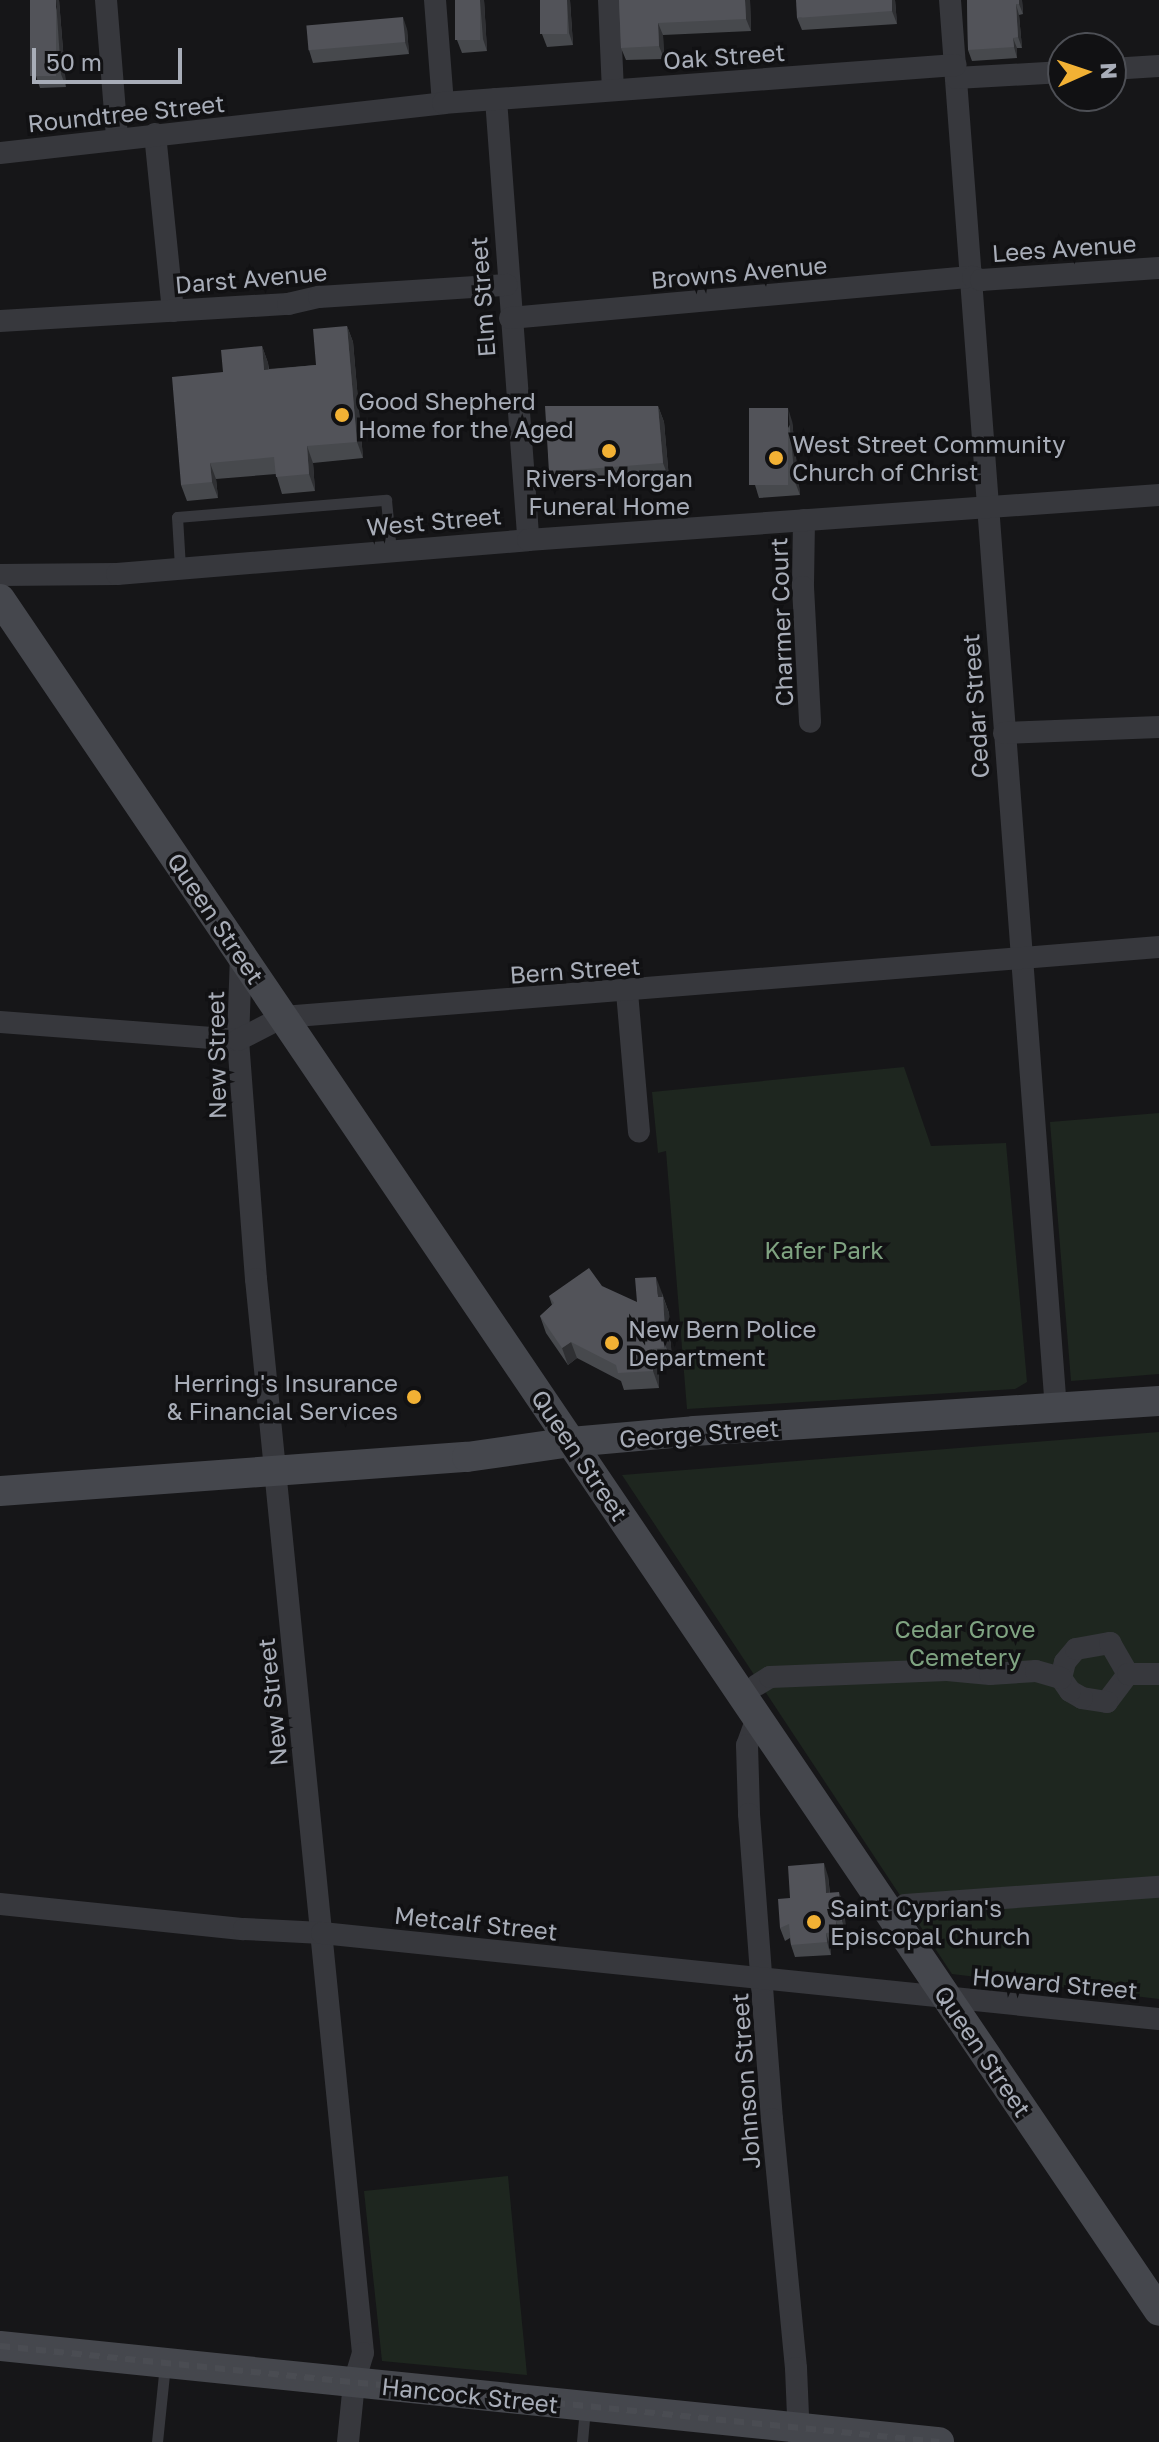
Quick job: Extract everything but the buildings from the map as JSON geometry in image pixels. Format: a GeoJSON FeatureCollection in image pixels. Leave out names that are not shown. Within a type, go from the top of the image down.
{"type":"FeatureCollection","features":[{"type":"Feature","properties":{"kind":"street"},"geometry":{"type":"LineString","coordinates":[[106,0],[117,138]]}},
{"type":"Feature","properties":{"kind":"street"},"geometry":{"type":"LineString","coordinates":[[435,0],[443,103]]}},
{"type":"Feature","properties":{"kind":"street"},"geometry":{"type":"LineString","coordinates":[[609,0],[613,90]]}},
{"type":"Feature","properties":{"kind":"street","name":"Cedar Street"},"geometry":{"type":"LineString","coordinates":[[950,0],[1056,1409]]}},
{"type":"Feature","properties":{"kind":"street"},"geometry":{"type":"LineString","coordinates":[[1127,68],[1159,66]]}},
{"type":"Feature","properties":{"kind":"street","name":"Oak Street"},"geometry":{"type":"LineString","coordinates":[[496,99],[956,72],[1047,72]]}},
{"type":"Feature","properties":{"kind":"street","name":"Roundtree Street"},"geometry":{"type":"LineString","coordinates":[[0,153],[496,99]]}},
{"type":"Feature","properties":{"kind":"street","name":"Elm Street"},"geometry":{"type":"LineString","coordinates":[[496,99],[507,285],[528,540]]}},
{"type":"Feature","properties":{"kind":"street"},"geometry":{"type":"LineString","coordinates":[[155,134],[173,311]]}},
{"type":"Feature","properties":{"kind":"street","name":"Lees Avenue"},"geometry":{"type":"LineString","coordinates":[[973,277],[981,280],[1159,268]]}},
{"type":"Feature","properties":{"kind":"street","name":"Browns Avenue"},"geometry":{"type":"LineString","coordinates":[[510,318],[973,277]]}},
{"type":"Feature","properties":{"kind":"street","name":"Darst Avenue"},"geometry":{"type":"LineString","coordinates":[[0,321],[507,285]]}},
{"type":"Feature","properties":{"kind":"street","name":"West Street"},"geometry":{"type":"LineString","coordinates":[[0,575],[117,574],[528,540],[1159,495]]}},
{"type":"Feature","properties":{"kind":"street","name":"Charmer Court"},"geometry":{"type":"LineString","coordinates":[[804,520],[803,587],[810,722]]}},
{"type":"Feature","properties":{"kind":"street","name":"Queen Street"},"geometry":{"type":"LineString","coordinates":[[0,599],[947,1997],[1155,2295]]}},
{"type":"Feature","properties":{"kind":"street"},"geometry":{"type":"LineString","coordinates":[[1004,733],[1159,727]]}},
{"type":"Feature","properties":{"kind":"street","name":"Bern Street"},"geometry":{"type":"LineString","coordinates":[[238,1040],[283,1017],[627,992],[1159,947]]}},
{"type":"Feature","properties":{"kind":"street","name":"New Street"},"geometry":{"type":"LineString","coordinates":[[241,955],[238,1040],[276,1470],[363,2353],[354,2383],[348,2442]]}},
{"type":"Feature","properties":{"kind":"street"},"geometry":{"type":"LineString","coordinates":[[627,992],[639,1131]]}},
{"type":"Feature","properties":{"kind":"street"},"geometry":{"type":"LineString","coordinates":[[0,1022],[238,1040]]}},
{"type":"Feature","properties":{"kind":"street","name":"George Street"},"geometry":{"type":"LineString","coordinates":[[0,1491],[467,1457],[571,1442],[1159,1401]]}},
{"type":"Feature","properties":{"kind":"street"},"geometry":{"type":"LineString","coordinates":[[1061,1678],[1065,1662],[1076,1649],[1110,1643],[1128,1674]]}},
{"type":"Feature","properties":{"kind":"street"},"geometry":{"type":"LineString","coordinates":[[757,1685],[770,1677],[947,1670],[990,1674],[1036,1671],[1061,1678],[1070,1691],[1082,1698],[1107,1702],[1128,1674]]}},
{"type":"Feature","properties":{"kind":"street"},"geometry":{"type":"LineString","coordinates":[[1128,1674],[1159,1674]]}},
{"type":"Feature","properties":{"kind":"street","name":"Johnson Street"},"geometry":{"type":"LineString","coordinates":[[757,1718],[747,1745],[747,1761],[799,2436]]}},
{"type":"Feature","properties":{"kind":"street"},"geometry":{"type":"LineString","coordinates":[[905,1905],[1159,1887]]}},
{"type":"Feature","properties":{"kind":"street","name":"Metcalf Street"},"geometry":{"type":"LineString","coordinates":[[0,1904],[244,1929],[322,1933],[947,1997]]}},
{"type":"Feature","properties":{"kind":"street","name":"Howard Street"},"geometry":{"type":"LineString","coordinates":[[947,1997],[1159,2019]]}},
{"type":"Feature","properties":{"kind":"street","name":"Hancock Street"},"geometry":{"type":"LineString","coordinates":[[0,2346],[585,2407],[799,2436],[939,2442]]}},
{"type":"Feature","properties":{"kind":"lane"},"geometry":{"type":"LineString","coordinates":[[180,567],[177,517],[386,500],[391,551]]}},
{"type":"Feature","properties":{"kind":"lane"},"geometry":{"type":"LineString","coordinates":[[157,2442],[165,2363]]}},
{"type":"Feature","properties":{"kind":"lane"},"geometry":{"type":"LineString","coordinates":[[582,2442],[585,2407]]}},
{"type":"Feature","properties":{"kind":"green space","name":"Kafer Park"},"geometry":{"type":"Polygon","coordinates":[[[904,1067],[931,1146],[1006,1143],[1027,1382],[1015,1389],[687,1409],[666,1151],[658,1153],[652,1092],[904,1067]]]}},
{"type":"Feature","properties":{"kind":"green space"},"geometry":{"type":"Polygon","coordinates":[[[1159,1113],[1159,1374],[1071,1381],[1050,1122],[1159,1113]]]}},
{"type":"Feature","properties":{"kind":"green space","name":"Cedar Grove Cemetery"},"geometry":{"type":"Polygon","coordinates":[[[1159,1432],[1159,1999],[952,1974],[622,1475],[1159,1432]]]}},
{"type":"Feature","properties":{"kind":"green space"},"geometry":{"type":"Polygon","coordinates":[[[508,2176],[527,2375],[382,2361],[364,2191],[508,2176]]]}},
{"type":"Feature","properties":{"kind":"railway"},"geometry":{"type":"LineString","coordinates":[[0,2346],[939,2442]]}},
{"type":"Feature","properties":{"kind":"place","name":"Good Shepherd Home for the Aged"},"geometry":{"type":"Point","coordinates":[342,415]}},
{"type":"Feature","properties":{"kind":"place","name":"Rivers-Morgan Funeral Home"},"geometry":{"type":"Point","coordinates":[609,451]}},
{"type":"Feature","properties":{"kind":"place","name":"West Street Community Church of Christ"},"geometry":{"type":"Point","coordinates":[776,458]}},
{"type":"Feature","properties":{"kind":"place","name":"New Bern Police Department"},"geometry":{"type":"Point","coordinates":[612,1343]}},
{"type":"Feature","properties":{"kind":"place","name":"Herring's Insurance & Financial Services"},"geometry":{"type":"Point","coordinates":[414,1397]}},
{"type":"Feature","properties":{"kind":"place","name":"Saint Cyprian's Episcopal Church"},"geometry":{"type":"Point","coordinates":[814,1922]}}]}
